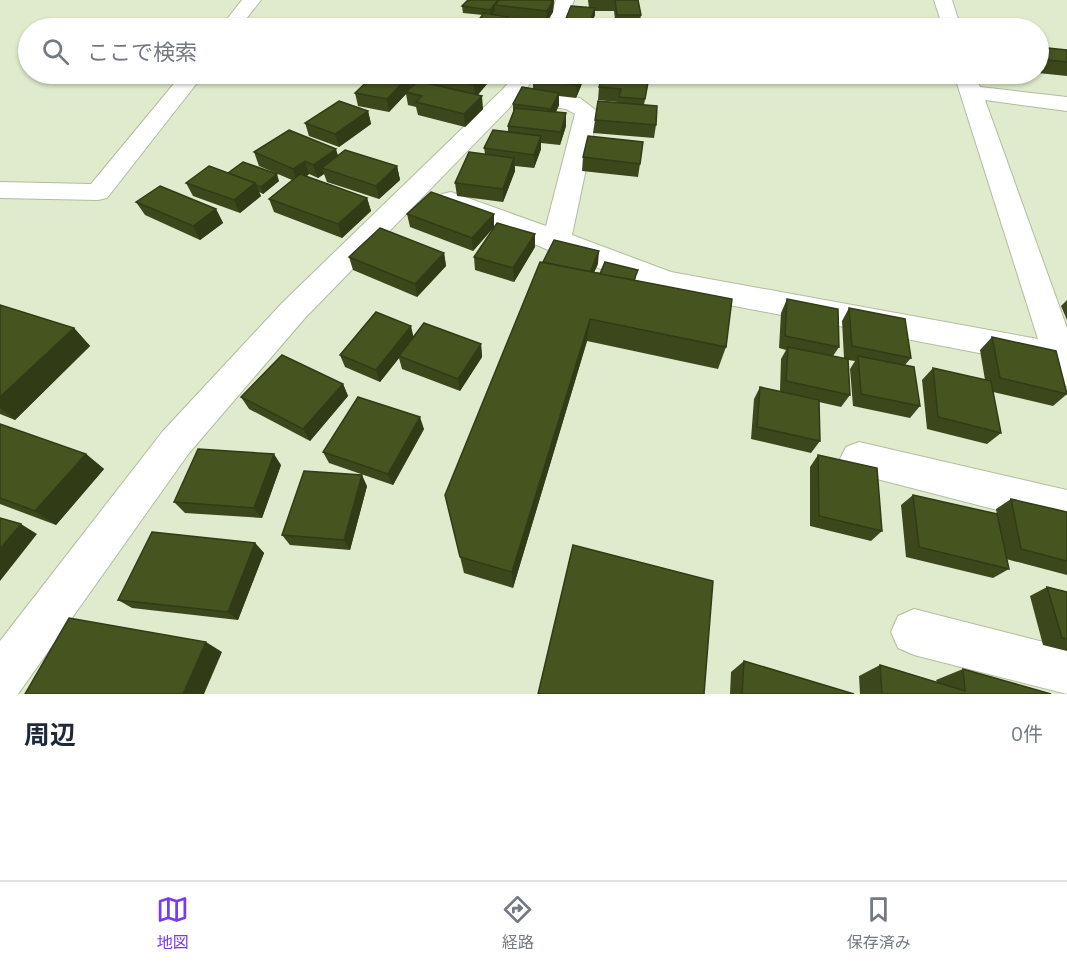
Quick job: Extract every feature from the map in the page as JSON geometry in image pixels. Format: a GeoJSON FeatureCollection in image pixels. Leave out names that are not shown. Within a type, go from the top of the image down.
{"type":"FeatureCollection","features":[{"type":"Feature","properties":{"kind":"lane"},"geometry":{"type":"LineString","coordinates":[[237,18],[252,0]]}},
{"type":"Feature","properties":{"kind":"lane"},"geometry":{"type":"LineString","coordinates":[[559,18],[565,0]]}},
{"type":"Feature","properties":{"kind":"lane"},"geometry":{"type":"LineString","coordinates":[[943,0],[949,18]]}},
{"type":"Feature","properties":{"kind":"lane"},"geometry":{"type":"LineString","coordinates":[[0,190],[99,192],[185,84]]}},
{"type":"Feature","properties":{"kind":"lane"},"geometry":{"type":"LineString","coordinates":[[0,680],[176,442],[294,310],[419,188],[519,84],[572,103],[587,112],[556,242]]}},
{"type":"Feature","properties":{"kind":"lane"},"geometry":{"type":"LineString","coordinates":[[969,84],[1065,363]]}},
{"type":"Feature","properties":{"kind":"lane"},"geometry":{"type":"LineString","coordinates":[[977,84],[1067,104]]}},
{"type":"Feature","properties":{"kind":"lane"},"geometry":{"type":"LineString","coordinates":[[419,188],[556,242],[667,282],[1065,363]]}},
{"type":"Feature","properties":{"kind":"lane"},"geometry":{"type":"LineString","coordinates":[[859,459],[1067,509]]}},
{"type":"Feature","properties":{"kind":"lane"},"geometry":{"type":"LineString","coordinates":[[914,632],[1067,672]]}},
{"type":"Feature","properties":{"kind":"building"},"geometry":{"type":"Polygon","coordinates":[[[468,0],[498,0],[490,10],[462,6],[468,0]]]}},
{"type":"Feature","properties":{"kind":"building"},"geometry":{"type":"Polygon","coordinates":[[[499,0],[553,1],[547,11],[495,5],[499,0]]]}},
{"type":"Feature","properties":{"kind":"building"},"geometry":{"type":"Polygon","coordinates":[[[615,0],[638,0],[641,15],[617,15],[615,0]]]}},
{"type":"Feature","properties":{"kind":"building"},"geometry":{"type":"Polygon","coordinates":[[[571,6],[595,8],[591,18],[566,18],[571,6]]]}},
{"type":"Feature","properties":{"kind":"building"},"geometry":{"type":"Polygon","coordinates":[[[484,13],[508,17],[507,18],[480,18],[484,13]]]}},
{"type":"Feature","properties":{"kind":"building"},"geometry":{"type":"Polygon","coordinates":[[[1049,48],[1067,50],[1067,62],[1049,60],[1049,48]]]}},
{"type":"Feature","properties":{"kind":"building"},"geometry":{"type":"Polygon","coordinates":[[[364,84],[401,84],[387,99],[355,93],[364,84]]]}},
{"type":"Feature","properties":{"kind":"building"},"geometry":{"type":"Polygon","coordinates":[[[415,84],[431,84],[482,96],[464,114],[416,102],[422,96],[406,92],[415,84]]]}},
{"type":"Feature","properties":{"kind":"building"},"geometry":{"type":"Polygon","coordinates":[[[600,84],[648,84],[645,99],[619,97],[621,89],[599,87],[600,84]]]}},
{"type":"Feature","properties":{"kind":"building"},"geometry":{"type":"Polygon","coordinates":[[[522,87],[559,93],[551,109],[513,104],[522,87]]]}},
{"type":"Feature","properties":{"kind":"building"},"geometry":{"type":"Polygon","coordinates":[[[339,101],[368,111],[335,134],[305,123],[339,101]]]}},
{"type":"Feature","properties":{"kind":"building"},"geometry":{"type":"Polygon","coordinates":[[[598,101],[657,106],[656,125],[595,120],[598,101]]]}},
{"type":"Feature","properties":{"kind":"building"},"geometry":{"type":"Polygon","coordinates":[[[515,108],[566,113],[561,132],[508,126],[515,108]]]}},
{"type":"Feature","properties":{"kind":"building"},"geometry":{"type":"Polygon","coordinates":[[[289,130],[336,149],[313,165],[305,161],[293,169],[254,152],[289,130]]]}},
{"type":"Feature","properties":{"kind":"building"},"geometry":{"type":"Polygon","coordinates":[[[493,130],[541,136],[534,155],[484,148],[493,130]]]}},
{"type":"Feature","properties":{"kind":"building"},"geometry":{"type":"Polygon","coordinates":[[[588,136],[643,142],[640,164],[583,157],[588,136]]]}},
{"type":"Feature","properties":{"kind":"building"},"geometry":{"type":"Polygon","coordinates":[[[345,150],[397,166],[376,186],[322,168],[345,150]]]}},
{"type":"Feature","properties":{"kind":"building"},"geometry":{"type":"Polygon","coordinates":[[[469,152],[514,158],[503,189],[455,183],[469,152]]]}},
{"type":"Feature","properties":{"kind":"building"},"geometry":{"type":"Polygon","coordinates":[[[243,162],[277,174],[261,187],[228,173],[243,162]]]}},
{"type":"Feature","properties":{"kind":"building"},"geometry":{"type":"Polygon","coordinates":[[[209,166],[255,183],[234,200],[186,183],[209,166]]]}},
{"type":"Feature","properties":{"kind":"building"},"geometry":{"type":"Polygon","coordinates":[[[300,174],[367,198],[338,224],[269,199],[300,174]]]}},
{"type":"Feature","properties":{"kind":"building"},"geometry":{"type":"Polygon","coordinates":[[[160,186],[216,209],[193,226],[136,202],[160,186]]]}},
{"type":"Feature","properties":{"kind":"building"},"geometry":{"type":"Polygon","coordinates":[[[431,192],[494,214],[472,238],[407,214],[431,192]]]}},
{"type":"Feature","properties":{"kind":"building"},"geometry":{"type":"Polygon","coordinates":[[[497,223],[535,234],[513,268],[474,257],[497,223]]]}},
{"type":"Feature","properties":{"kind":"building"},"geometry":{"type":"Polygon","coordinates":[[[380,228],[444,253],[415,284],[349,257],[380,228]]]}},
{"type":"Feature","properties":{"kind":"building"},"geometry":{"type":"Polygon","coordinates":[[[554,240],[599,251],[590,272],[543,262],[554,240]]]}},
{"type":"Feature","properties":{"kind":"building"},"geometry":{"type":"Polygon","coordinates":[[[540,262],[732,299],[726,347],[590,319],[512,572],[460,557],[445,495],[540,262]]]}},
{"type":"Feature","properties":{"kind":"building"},"geometry":{"type":"Polygon","coordinates":[[[605,262],[638,270],[634,280],[600,274],[605,262]]]}},
{"type":"Feature","properties":{"kind":"building"},"geometry":{"type":"Polygon","coordinates":[[[787,299],[838,309],[839,347],[785,336],[787,299]]]}},
{"type":"Feature","properties":{"kind":"building"},"geometry":{"type":"Polygon","coordinates":[[[0,305],[74,328],[0,397],[0,305]]]}},
{"type":"Feature","properties":{"kind":"building"},"geometry":{"type":"Polygon","coordinates":[[[849,308],[905,319],[911,358],[852,346],[849,308]]]}},
{"type":"Feature","properties":{"kind":"building"},"geometry":{"type":"Polygon","coordinates":[[[376,312],[411,326],[376,370],[340,355],[376,312]]]}},
{"type":"Feature","properties":{"kind":"building"},"geometry":{"type":"Polygon","coordinates":[[[424,323],[481,344],[458,379],[399,356],[424,323]]]}},
{"type":"Feature","properties":{"kind":"building"},"geometry":{"type":"Polygon","coordinates":[[[992,337],[1056,351],[1067,394],[1000,378],[992,337]]]}},
{"type":"Feature","properties":{"kind":"building"},"geometry":{"type":"Polygon","coordinates":[[[788,347],[848,359],[850,395],[786,381],[788,347]]]}},
{"type":"Feature","properties":{"kind":"building"},"geometry":{"type":"Polygon","coordinates":[[[282,355],[343,384],[303,429],[241,397],[282,355]]]}},
{"type":"Feature","properties":{"kind":"building"},"geometry":{"type":"Polygon","coordinates":[[[858,356],[914,367],[920,406],[861,394],[858,356]]]}},
{"type":"Feature","properties":{"kind":"building"},"geometry":{"type":"Polygon","coordinates":[[[933,368],[991,381],[1001,433],[938,417],[933,368]]]}},
{"type":"Feature","properties":{"kind":"building"},"geometry":{"type":"Polygon","coordinates":[[[760,387],[819,400],[820,441],[757,427],[760,387]]]}},
{"type":"Feature","properties":{"kind":"building"},"geometry":{"type":"Polygon","coordinates":[[[358,397],[420,417],[388,474],[323,452],[358,397]]]}},
{"type":"Feature","properties":{"kind":"building"},"geometry":{"type":"Polygon","coordinates":[[[0,424],[86,454],[35,511],[0,498],[0,424]]]}},
{"type":"Feature","properties":{"kind":"building"},"geometry":{"type":"Polygon","coordinates":[[[198,449],[274,454],[254,508],[174,502],[198,449]]]}},
{"type":"Feature","properties":{"kind":"building"},"geometry":{"type":"Polygon","coordinates":[[[818,455],[877,468],[882,531],[819,516],[818,455]]]}},
{"type":"Feature","properties":{"kind":"building"},"geometry":{"type":"Polygon","coordinates":[[[304,471],[362,475],[344,540],[282,535],[304,471]]]}},
{"type":"Feature","properties":{"kind":"building"},"geometry":{"type":"Polygon","coordinates":[[[913,495],[997,514],[1009,569],[919,547],[913,495]]]}},
{"type":"Feature","properties":{"kind":"building"},"geometry":{"type":"Polygon","coordinates":[[[1011,499],[1067,512],[1067,561],[1021,549],[1011,499]]]}},
{"type":"Feature","properties":{"kind":"building"},"geometry":{"type":"Polygon","coordinates":[[[0,518],[21,524],[0,549],[0,518]]]}},
{"type":"Feature","properties":{"kind":"building"},"geometry":{"type":"Polygon","coordinates":[[[152,532],[255,543],[228,612],[118,600],[152,532]]]}},
{"type":"Feature","properties":{"kind":"building"},"geometry":{"type":"Polygon","coordinates":[[[573,545],[713,581],[704,694],[538,694],[573,545]]]}},
{"type":"Feature","properties":{"kind":"building"},"geometry":{"type":"Polygon","coordinates":[[[1047,587],[1067,592],[1067,639],[1062,638],[1047,587]]]}},
{"type":"Feature","properties":{"kind":"building"},"geometry":{"type":"Polygon","coordinates":[[[69,618],[206,642],[183,694],[25,694],[69,618]]]}},
{"type":"Feature","properties":{"kind":"building"},"geometry":{"type":"Polygon","coordinates":[[[744,661],[854,694],[742,694],[744,661]]]}},
{"type":"Feature","properties":{"kind":"building"},"geometry":{"type":"Polygon","coordinates":[[[880,665],[965,691],[963,669],[1051,694],[882,694],[880,665]]]}}]}
